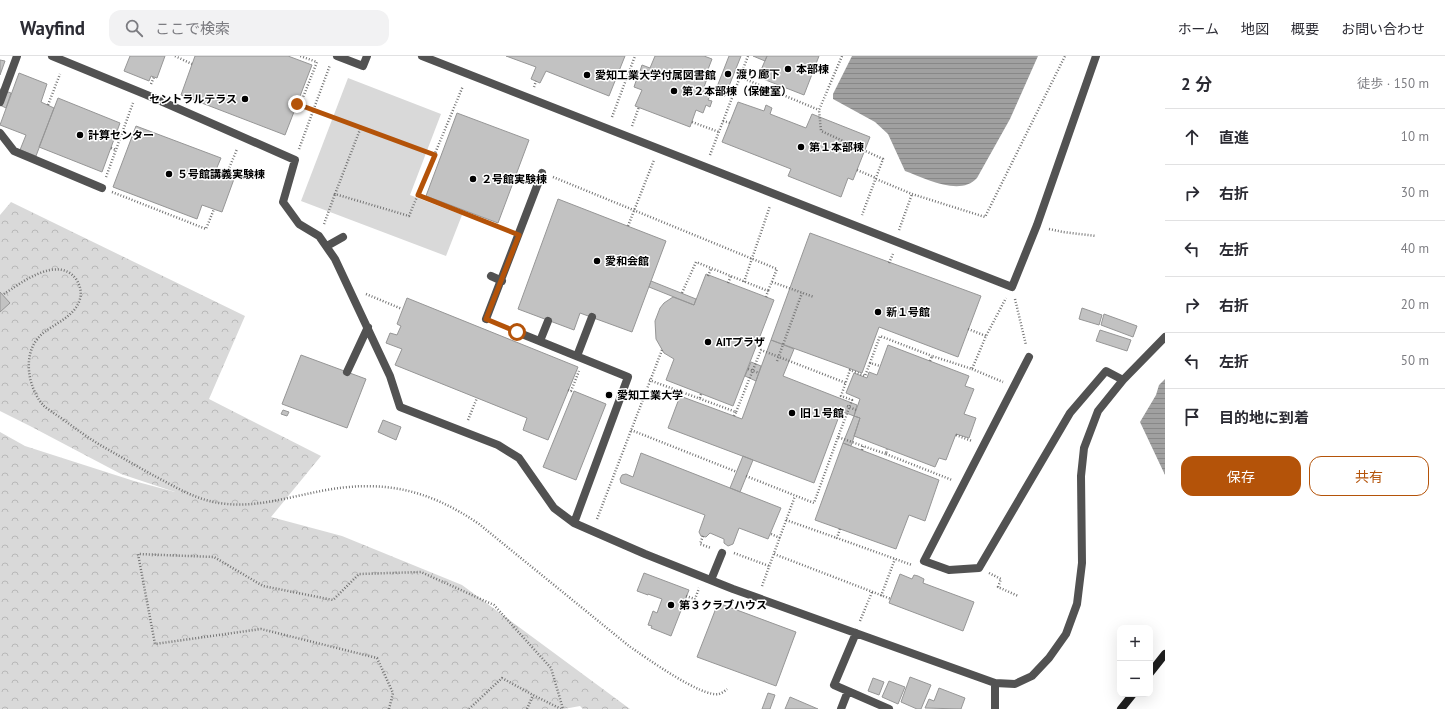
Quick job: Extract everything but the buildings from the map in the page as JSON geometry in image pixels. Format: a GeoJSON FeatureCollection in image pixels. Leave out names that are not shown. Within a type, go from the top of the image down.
{"type":"FeatureCollection","features":[{"type":"Feature","properties":{"kind":"main road"},"geometry":{"type":"LineString","coordinates":[[1153,669],[1165,654]]}},
{"type":"Feature","properties":{"kind":"main road"},"geometry":{"type":"LineString","coordinates":[[1121,709],[1131,697]]}},
{"type":"Feature","properties":{"kind":"lane"},"geometry":{"type":"LineString","coordinates":[[0,102],[17,56]]}},
{"type":"Feature","properties":{"kind":"lane"},"geometry":{"type":"LineString","coordinates":[[52,56],[138,91],[295,160],[283,202],[299,224],[319,236],[335,259],[390,376],[400,407],[498,445],[519,458],[554,508],[574,523],[707,579],[995,683],[1015,684],[1032,676],[1049,658],[1066,634],[1077,604],[1082,563],[1081,476],[1084,448],[1098,411],[1123,380],[1165,337]]}},
{"type":"Feature","properties":{"kind":"lane"},"geometry":{"type":"LineString","coordinates":[[337,56],[363,66],[367,56]]}},
{"type":"Feature","properties":{"kind":"lane"},"geometry":{"type":"LineString","coordinates":[[422,56],[1012,287],[1036,226],[1096,56]]}},
{"type":"Feature","properties":{"kind":"lane"},"geometry":{"type":"LineString","coordinates":[[0,133],[14,151],[102,188]]}},
{"type":"Feature","properties":{"kind":"lane"},"geometry":{"type":"LineString","coordinates":[[486,319],[502,281],[542,173]]}},
{"type":"Feature","properties":{"kind":"lane"},"geometry":{"type":"LineString","coordinates":[[327,246],[343,237]]}},
{"type":"Feature","properties":{"kind":"lane"},"geometry":{"type":"LineString","coordinates":[[491,276],[502,281]]}},
{"type":"Feature","properties":{"kind":"lane"},"geometry":{"type":"LineString","coordinates":[[580,358],[592,318]]}},
{"type":"Feature","properties":{"kind":"lane"},"geometry":{"type":"LineString","coordinates":[[540,341],[548,321]]}},
{"type":"Feature","properties":{"kind":"lane"},"geometry":{"type":"LineString","coordinates":[[347,372],[368,327]]}},
{"type":"Feature","properties":{"kind":"lane"},"geometry":{"type":"LineString","coordinates":[[517,332],[628,377],[574,523]]}},
{"type":"Feature","properties":{"kind":"lane"},"geometry":{"type":"LineString","coordinates":[[1029,357],[924,561],[949,570],[979,568],[1070,413],[1106,371],[1123,380]]}},
{"type":"Feature","properties":{"kind":"lane"},"geometry":{"type":"LineString","coordinates":[[707,579],[722,552]]}},
{"type":"Feature","properties":{"kind":"lane"},"geometry":{"type":"LineString","coordinates":[[856,633],[834,685],[889,709]]}},
{"type":"Feature","properties":{"kind":"lane"},"geometry":{"type":"LineString","coordinates":[[995,683],[995,709]]}},
{"type":"Feature","properties":{"kind":"lane"},"geometry":{"type":"LineString","coordinates":[[841,709],[848,691]]}},
{"type":"Feature","properties":{"kind":"path"},"geometry":{"type":"LineString","coordinates":[[175,56],[192,64]]}},
{"type":"Feature","properties":{"kind":"path"},"geometry":{"type":"LineString","coordinates":[[184,60],[185,56]]}},
{"type":"Feature","properties":{"kind":"path"},"geometry":{"type":"LineString","coordinates":[[300,56],[317,62],[298,104],[435,155]]}},
{"type":"Feature","properties":{"kind":"path"},"geometry":{"type":"LineString","coordinates":[[607,129],[635,56]]}},
{"type":"Feature","properties":{"kind":"path"},"geometry":{"type":"LineString","coordinates":[[706,167],[748,56]]}},
{"type":"Feature","properties":{"kind":"path"},"geometry":{"type":"LineString","coordinates":[[842,56],[819,110],[821,131],[883,159],[857,227]]}},
{"type":"Feature","properties":{"kind":"path"},"geometry":{"type":"LineString","coordinates":[[857,170],[912,194],[985,217],[1065,56]]}},
{"type":"Feature","properties":{"kind":"path"},"geometry":{"type":"LineString","coordinates":[[48,105],[65,61]]}},
{"type":"Feature","properties":{"kind":"path"},"geometry":{"type":"LineString","coordinates":[[295,160],[330,63]]}},
{"type":"Feature","properties":{"kind":"path"},"geometry":{"type":"LineString","coordinates":[[335,194],[409,216],[467,74]]}},
{"type":"Feature","properties":{"kind":"path"},"geometry":{"type":"LineString","coordinates":[[740,77],[819,110]]}},
{"type":"Feature","properties":{"kind":"path"},"geometry":{"type":"LineString","coordinates":[[138,91],[102,188],[206,229],[214,209]]}},
{"type":"Feature","properties":{"kind":"path"},"geometry":{"type":"LineString","coordinates":[[627,137],[639,108]]}},
{"type":"Feature","properties":{"kind":"path"},"geometry":{"type":"LineString","coordinates":[[723,120],[730,123]]}},
{"type":"Feature","properties":{"kind":"path"},"geometry":{"type":"LineString","coordinates":[[692,122],[719,132]]}},
{"type":"Feature","properties":{"kind":"path"},"geometry":{"type":"LineString","coordinates":[[319,236],[361,127]]}},
{"type":"Feature","properties":{"kind":"path"},"geometry":{"type":"LineString","coordinates":[[226,176],[241,137]]}},
{"type":"Feature","properties":{"kind":"path"},"geometry":{"type":"LineString","coordinates":[[111,148],[116,150]]}},
{"type":"Feature","properties":{"kind":"path"},"geometry":{"type":"LineString","coordinates":[[628,226],[658,149]]}},
{"type":"Feature","properties":{"kind":"path"},"geometry":{"type":"LineString","coordinates":[[542,173],[777,269],[766,297]]}},
{"type":"Feature","properties":{"kind":"path"},"geometry":{"type":"LineString","coordinates":[[744,282],[774,194]]}},
{"type":"Feature","properties":{"kind":"path"},"geometry":{"type":"LineString","coordinates":[[894,242],[912,194]]}},
{"type":"Feature","properties":{"kind":"path"},"geometry":{"type":"LineString","coordinates":[[418,195],[519,235]]}},
{"type":"Feature","properties":{"kind":"path"},"geometry":{"type":"LineString","coordinates":[[1063,232],[1096,236]]}},
{"type":"Feature","properties":{"kind":"path"},"geometry":{"type":"LineString","coordinates":[[682,293],[696,262],[768,291]]}},
{"type":"Feature","properties":{"kind":"path"},"geometry":{"type":"LineString","coordinates":[[708,276],[711,268]]}},
{"type":"Feature","properties":{"kind":"path"},"geometry":{"type":"LineString","coordinates":[[4,294],[37,273],[50,270],[60,270],[71,274],[77,280],[81,288],[80,300],[63,320],[38,338],[32,349],[28,370],[32,385],[44,405],[86,436],[143,470],[192,496],[227,504],[246,504],[270,501],[348,486],[374,486],[410,492],[440,502],[479,524],[629,646],[651,661],[692,686],[708,693],[718,694],[727,689]]}},
{"type":"Feature","properties":{"kind":"path"},"geometry":{"type":"LineString","coordinates":[[728,283],[731,276]]}},
{"type":"Feature","properties":{"kind":"path"},"geometry":{"type":"LineString","coordinates":[[772,282],[814,298]]}},
{"type":"Feature","properties":{"kind":"path"},"geometry":{"type":"LineString","coordinates":[[349,287],[402,309]]}},
{"type":"Feature","properties":{"kind":"path"},"geometry":{"type":"LineString","coordinates":[[972,369],[986,336],[1012,287]]}},
{"type":"Feature","properties":{"kind":"path"},"geometry":{"type":"LineString","coordinates":[[1012,287],[1029,357]]}},
{"type":"Feature","properties":{"kind":"path"},"geometry":{"type":"LineString","coordinates":[[777,361],[802,293]]}},
{"type":"Feature","properties":{"kind":"path"},"geometry":{"type":"LineString","coordinates":[[968,329],[986,336]]}},
{"type":"Feature","properties":{"kind":"path"},"geometry":{"type":"LineString","coordinates":[[746,476],[814,503],[848,407],[852,400],[841,396],[850,370],[865,376],[880,336],[932,356],[972,369],[1014,386]]}},
{"type":"Feature","properties":{"kind":"path"},"geometry":{"type":"LineString","coordinates":[[592,531],[649,380],[662,350]]}},
{"type":"Feature","properties":{"kind":"path"},"geometry":{"type":"LineString","coordinates":[[734,416],[761,350],[846,383]]}},
{"type":"Feature","properties":{"kind":"path"},"geometry":{"type":"LineString","coordinates":[[930,361],[932,356]]}},
{"type":"Feature","properties":{"kind":"path"},"geometry":{"type":"LineString","coordinates":[[568,390],[571,391],[580,358]]}},
{"type":"Feature","properties":{"kind":"path"},"geometry":{"type":"LineString","coordinates":[[870,363],[880,366]]}},
{"type":"Feature","properties":{"kind":"path"},"geometry":{"type":"LineString","coordinates":[[748,369],[759,373]]}},
{"type":"Feature","properties":{"kind":"path"},"geometry":{"type":"LineString","coordinates":[[649,380],[736,412]]}},
{"type":"Feature","properties":{"kind":"path"},"geometry":{"type":"LineString","coordinates":[[700,398],[701,394]]}},
{"type":"Feature","properties":{"kind":"path"},"geometry":{"type":"LineString","coordinates":[[464,432],[476,398]]}},
{"type":"Feature","properties":{"kind":"path"},"geometry":{"type":"LineString","coordinates":[[848,407],[856,410]]}},
{"type":"Feature","properties":{"kind":"path"},"geometry":{"type":"LineString","coordinates":[[630,430],[736,472]]}},
{"type":"Feature","properties":{"kind":"path"},"geometry":{"type":"LineString","coordinates":[[838,437],[963,484]]}},
{"type":"Feature","properties":{"kind":"path"},"geometry":{"type":"LineString","coordinates":[[862,450],[863,446]]}},
{"type":"Feature","properties":{"kind":"path"},"geometry":{"type":"LineString","coordinates":[[886,454],[887,449]]}},
{"type":"Feature","properties":{"kind":"path"},"geometry":{"type":"LineString","coordinates":[[757,597],[795,496]]}},
{"type":"Feature","properties":{"kind":"path"},"geometry":{"type":"LineString","coordinates":[[786,520],[914,566]]}},
{"type":"Feature","properties":{"kind":"path"},"geometry":{"type":"LineString","coordinates":[[837,538],[840,529]]}},
{"type":"Feature","properties":{"kind":"path"},"geometry":{"type":"LineString","coordinates":[[771,534],[780,538]]}},
{"type":"Feature","properties":{"kind":"path"},"geometry":{"type":"LineString","coordinates":[[733,552],[769,566]]}},
{"type":"Feature","properties":{"kind":"path"},"geometry":{"type":"LineString","coordinates":[[389,709],[393,693],[377,658],[261,629],[155,644],[138,554],[214,557],[263,586],[333,600],[359,574],[421,572],[494,605],[551,668],[562,709]]}},
{"type":"Feature","properties":{"kind":"path"},"geometry":{"type":"LineString","coordinates":[[774,554],[891,599]]}},
{"type":"Feature","properties":{"kind":"path"},"geometry":{"type":"LineString","coordinates":[[881,596],[895,559]]}},
{"type":"Feature","properties":{"kind":"path"},"geometry":{"type":"LineString","coordinates":[[979,568],[1001,579],[998,587],[1018,596]]}},
{"type":"Feature","properties":{"kind":"path"},"geometry":{"type":"LineString","coordinates":[[686,596],[695,599],[707,579]]}},
{"type":"Feature","properties":{"kind":"path"},"geometry":{"type":"LineString","coordinates":[[856,633],[872,592]]}},
{"type":"Feature","properties":{"kind":"path"},"geometry":{"type":"LineString","coordinates":[[469,709],[502,678],[532,695],[562,709]]}},
{"type":"Feature","properties":{"kind":"path"},"geometry":{"type":"LineString","coordinates":[[527,709],[532,695]]}},
{"type":"Feature","properties":{"kind":"green space"},"geometry":{"type":"Polygon","coordinates":[[[348,78],[441,114],[410,195],[462,215],[446,256],[301,201],[348,78]]]}},
{"type":"Feature","properties":{"kind":"green space"},"geometry":{"type":"Polygon","coordinates":[[[11,202],[245,316],[209,399],[321,456],[271,517],[342,536],[462,585],[630,709],[583,709],[580,706],[564,709],[0,709],[0,432],[25,446],[134,481],[175,492],[121,474],[0,411],[0,215],[11,202]]]}},
{"type":"Feature","properties":{"kind":"shaded area"},"geometry":{"type":"Polygon","coordinates":[[[852,56],[1038,56],[1010,119],[977,178],[970,183],[961,186],[952,186],[932,181],[905,171],[888,134],[875,122],[833,99],[833,94],[852,56]]]}},
{"type":"Feature","properties":{"kind":"shaded area"},"geometry":{"type":"Polygon","coordinates":[[[1165,379],[1165,475],[1140,422],[1156,395],[1159,385],[1165,379]]]}},
{"type":"Feature","properties":{"kind":"place","name":"本部棟"},"geometry":{"type":"Point","coordinates":[788,69]}},
{"type":"Feature","properties":{"kind":"place","name":"渡り廊下"},"geometry":{"type":"Point","coordinates":[728,74]}},
{"type":"Feature","properties":{"kind":"place","name":"愛知工業大学付属図書館"},"geometry":{"type":"Point","coordinates":[587,75]}},
{"type":"Feature","properties":{"kind":"place","name":"第２本部棟（保健室）"},"geometry":{"type":"Point","coordinates":[674,91]}},
{"type":"Feature","properties":{"kind":"place","name":"セントラルテラス"},"geometry":{"type":"Point","coordinates":[245,99]}},
{"type":"Feature","properties":{"kind":"place","name":"計算センター"},"geometry":{"type":"Point","coordinates":[80,135]}},
{"type":"Feature","properties":{"kind":"place","name":"第１本部棟"},"geometry":{"type":"Point","coordinates":[801,147]}},
{"type":"Feature","properties":{"kind":"place","name":"５号館講義実験棟"},"geometry":{"type":"Point","coordinates":[169,174]}},
{"type":"Feature","properties":{"kind":"place","name":"２号館実験棟"},"geometry":{"type":"Point","coordinates":[473,179]}},
{"type":"Feature","properties":{"kind":"place","name":"愛和会館"},"geometry":{"type":"Point","coordinates":[597,261]}},
{"type":"Feature","properties":{"kind":"place","name":"新１号館"},"geometry":{"type":"Point","coordinates":[878,312]}},
{"type":"Feature","properties":{"kind":"place","name":"AITプラザ"},"geometry":{"type":"Point","coordinates":[708,342]}},
{"type":"Feature","properties":{"kind":"place","name":"愛知工業大学"},"geometry":{"type":"Point","coordinates":[609,395]}},
{"type":"Feature","properties":{"kind":"place","name":"旧１号館"},"geometry":{"type":"Point","coordinates":[792,413]}},
{"type":"Feature","properties":{"kind":"place","name":"第３クラブハウス"},"geometry":{"type":"Point","coordinates":[671,605]}},
{"type":"Feature","properties":{"kind":"route"},"geometry":{"type":"LineString","coordinates":[[297,104],[314,109],[435,155],[418,195],[519,235],[486,319],[517,332]]}}]}
